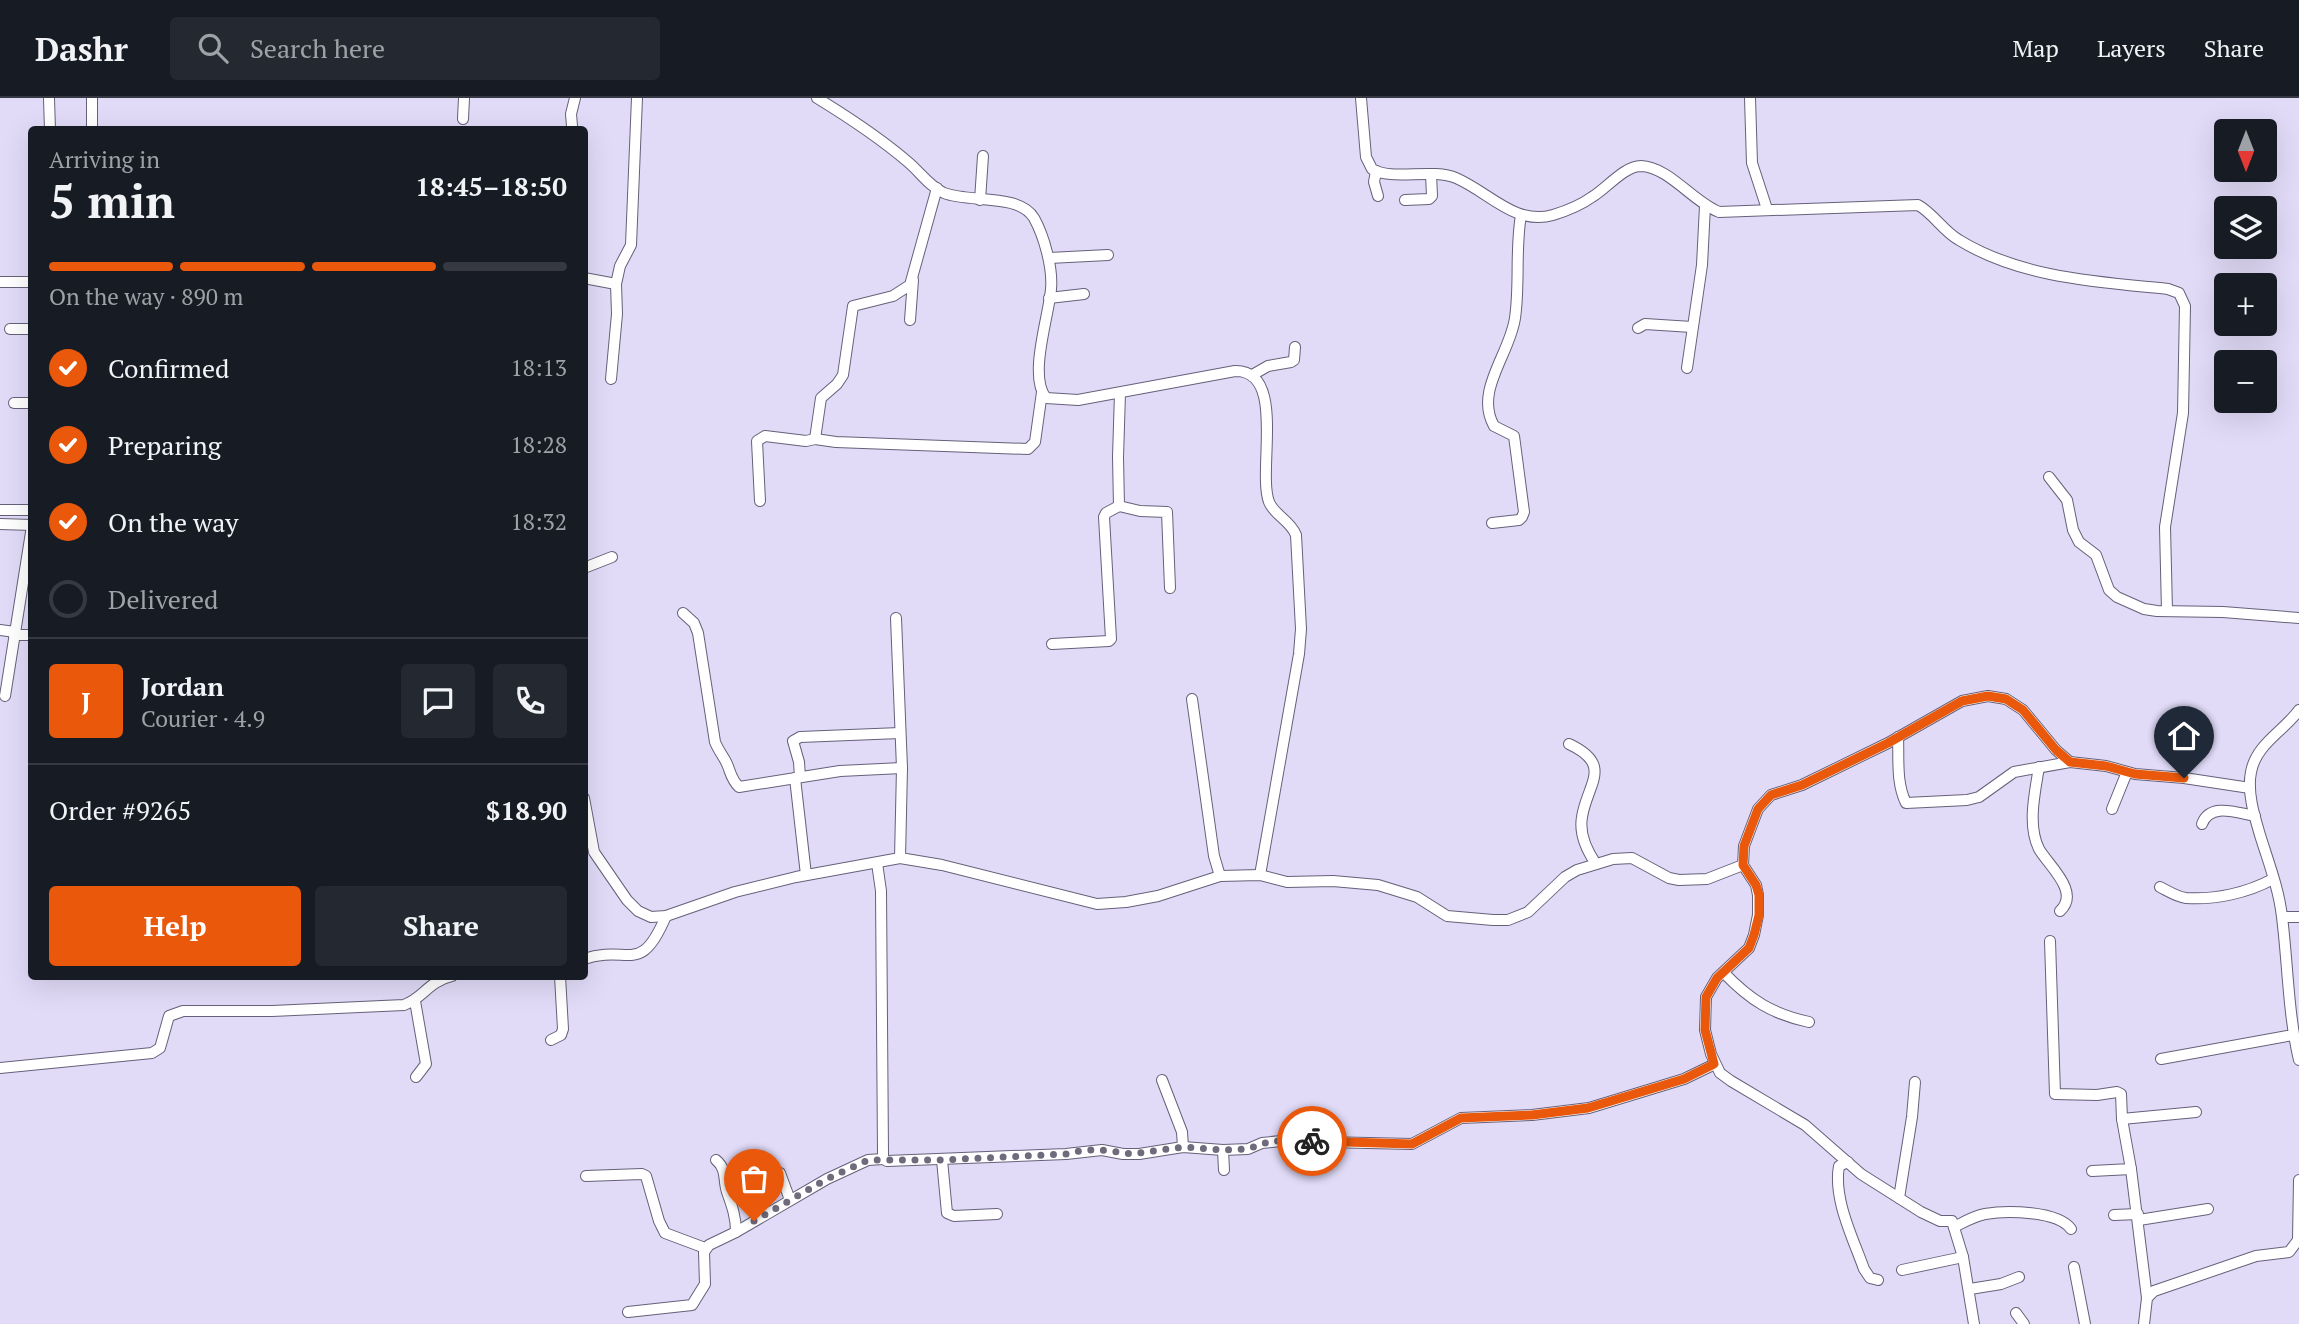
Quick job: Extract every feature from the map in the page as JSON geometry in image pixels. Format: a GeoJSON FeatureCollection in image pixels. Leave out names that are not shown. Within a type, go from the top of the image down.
{"type":"FeatureCollection","features":[{"type":"Feature","properties":{"kind":"street"},"geometry":{"type":"LineString","coordinates":[[49,98],[50,126]]}},
{"type":"Feature","properties":{"kind":"street"},"geometry":{"type":"LineString","coordinates":[[92,98],[92,126]]}},
{"type":"Feature","properties":{"kind":"street"},"geometry":{"type":"LineString","coordinates":[[463,119],[464,98]]}},
{"type":"Feature","properties":{"kind":"street"},"geometry":{"type":"LineString","coordinates":[[572,126],[571,114],[575,98]]}},
{"type":"Feature","properties":{"kind":"street"},"geometry":{"type":"LineString","coordinates":[[611,379],[617,314],[616,284],[620,266],[631,245],[637,98]]}},
{"type":"Feature","properties":{"kind":"street"},"geometry":{"type":"LineString","coordinates":[[760,501],[757,441],[765,436],[836,442],[1028,449],[1035,442],[1042,392],[1040,376],[1043,334],[1051,289],[1049,258],[1035,221],[1028,211],[1018,205],[959,197],[937,188],[893,151],[817,98]]}},
{"type":"Feature","properties":{"kind":"street"},"geometry":{"type":"LineString","coordinates":[[1362,98],[1366,158],[1376,172],[1431,174],[1455,178],[1521,215],[1545,217],[1565,210],[1594,197],[1633,167],[1640,166],[1671,178],[1705,206],[1726,212],[1918,205],[1960,241],[2011,263],[2054,275],[2168,289],[2179,293],[2185,306],[2185,396],[2165,527],[2167,611]]}},
{"type":"Feature","properties":{"kind":"street"},"geometry":{"type":"LineString","coordinates":[[1750,98],[1752,163],[1767,209]]}},
{"type":"Feature","properties":{"kind":"street"},"geometry":{"type":"LineString","coordinates":[[980,200],[983,156]]}},
{"type":"Feature","properties":{"kind":"street"},"geometry":{"type":"LineString","coordinates":[[1376,172],[1374,181],[1378,196]]}},
{"type":"Feature","properties":{"kind":"street"},"geometry":{"type":"LineString","coordinates":[[1405,200],[1429,199],[1432,196],[1431,174]]}},
{"type":"Feature","properties":{"kind":"street"},"geometry":{"type":"LineString","coordinates":[[911,320],[913,278],[918,252],[937,188]]}},
{"type":"Feature","properties":{"kind":"street"},"geometry":{"type":"LineString","coordinates":[[1688,368],[1702,265],[1705,206]]}},
{"type":"Feature","properties":{"kind":"street"},"geometry":{"type":"LineString","coordinates":[[1492,523],[1519,520],[1524,512],[1514,436],[1494,426],[1487,405],[1489,388],[1515,319],[1518,230],[1521,215]]}},
{"type":"Feature","properties":{"kind":"street"},"geometry":{"type":"LineString","coordinates":[[1049,258],[1108,254]]}},
{"type":"Feature","properties":{"kind":"street"},"geometry":{"type":"LineString","coordinates":[[815,439],[821,398],[843,375],[853,306],[903,291],[913,278]]}},
{"type":"Feature","properties":{"kind":"street"},"geometry":{"type":"LineString","coordinates":[[588,279],[616,284]]}},
{"type":"Feature","properties":{"kind":"street"},"geometry":{"type":"LineString","coordinates":[[0,282],[28,282]]}},
{"type":"Feature","properties":{"kind":"street"},"geometry":{"type":"LineString","coordinates":[[1049,298],[1083,294]]}},
{"type":"Feature","properties":{"kind":"street"},"geometry":{"type":"LineString","coordinates":[[1638,328],[1645,324],[1692,327]]}},
{"type":"Feature","properties":{"kind":"street"},"geometry":{"type":"LineString","coordinates":[[10,329],[28,329]]}},
{"type":"Feature","properties":{"kind":"street"},"geometry":{"type":"LineString","coordinates":[[1254,374],[1268,366],[1291,362],[1294,360],[1295,347]]}},
{"type":"Feature","properties":{"kind":"street"},"geometry":{"type":"LineString","coordinates":[[1042,392],[1046,398],[1053,400],[1078,400],[1244,370],[1254,374],[1262,386],[1270,505],[1289,522],[1296,535],[1300,629],[1294,695],[1260,875]]}},
{"type":"Feature","properties":{"kind":"street"},"geometry":{"type":"LineString","coordinates":[[1119,506],[1120,393]]}},
{"type":"Feature","properties":{"kind":"street"},"geometry":{"type":"LineString","coordinates":[[14,403],[28,403]]}},
{"type":"Feature","properties":{"kind":"street"},"geometry":{"type":"LineString","coordinates":[[2049,477],[2069,505],[2073,530],[2079,542],[2096,555],[2109,590],[2127,602],[2144,609],[2299,618]]}},
{"type":"Feature","properties":{"kind":"street"},"geometry":{"type":"LineString","coordinates":[[1052,644],[1111,639],[1104,517],[1119,506],[1140,511],[1167,512],[1170,588]]}},
{"type":"Feature","properties":{"kind":"street"},"geometry":{"type":"LineString","coordinates":[[0,510],[28,510]]}},
{"type":"Feature","properties":{"kind":"street"},"geometry":{"type":"LineString","coordinates":[[0,524],[28,526]]}},
{"type":"Feature","properties":{"kind":"street"},"geometry":{"type":"LineString","coordinates":[[5,696],[28,551]]}},
{"type":"Feature","properties":{"kind":"street"},"geometry":{"type":"LineString","coordinates":[[588,566],[612,557]]}},
{"type":"Feature","properties":{"kind":"street"},"geometry":{"type":"LineString","coordinates":[[683,613],[696,628],[715,742],[738,787],[857,769],[902,768]]}},
{"type":"Feature","properties":{"kind":"street"},"geometry":{"type":"LineString","coordinates":[[896,618],[902,768],[900,858]]}},
{"type":"Feature","properties":{"kind":"street"},"geometry":{"type":"LineString","coordinates":[[0,630],[28,635]]}},
{"type":"Feature","properties":{"kind":"street"},"geometry":{"type":"LineString","coordinates":[[1974,1324],[1970,1289],[1952,1221],[1940,1221],[1931,1217],[1861,1174],[1805,1125],[1720,1073],[1714,1064],[1705,1030],[1706,997],[1710,987],[1749,948],[1759,915],[1759,895],[1743,865],[1744,846],[1758,809],[1771,795],[1802,785],[1898,737],[1962,701],[1976,697],[1998,696],[2023,710],[2056,750],[2070,762]]}},
{"type":"Feature","properties":{"kind":"street"},"geometry":{"type":"LineString","coordinates":[[1192,699],[1214,856],[1220,876]]}},
{"type":"Feature","properties":{"kind":"street"},"geometry":{"type":"LineString","coordinates":[[2299,710],[2256,755],[2250,773],[2255,816],[2283,917],[2293,1035],[2299,1060]]}},
{"type":"Feature","properties":{"kind":"street"},"geometry":{"type":"LineString","coordinates":[[806,875],[799,762],[793,741],[800,737],[900,733]]}},
{"type":"Feature","properties":{"kind":"street"},"geometry":{"type":"LineString","coordinates":[[1898,737],[1899,775],[1906,803],[1979,797],[2014,772],[2070,762],[2250,788]]}},
{"type":"Feature","properties":{"kind":"street"},"geometry":{"type":"LineString","coordinates":[[1569,744],[1582,750],[1594,764],[1596,776],[1582,818],[1582,834],[1588,853],[1596,864]]}},
{"type":"Feature","properties":{"kind":"street"},"geometry":{"type":"LineString","coordinates":[[2039,767],[2034,801],[2034,834],[2038,848],[2063,881],[2065,903],[2060,911]]}},
{"type":"Feature","properties":{"kind":"street"},"geometry":{"type":"LineString","coordinates":[[2112,808],[2127,772]]}},
{"type":"Feature","properties":{"kind":"street"},"geometry":{"type":"LineString","coordinates":[[2202,824],[2211,812],[2224,810],[2255,816]]}},
{"type":"Feature","properties":{"kind":"street"},"geometry":{"type":"LineString","coordinates":[[588,820],[594,852],[638,911],[651,917],[666,916],[735,892],[806,875],[900,858],[942,865],[1097,904],[1150,897],[1220,876],[1260,875],[1287,882],[1333,881],[1378,885],[1418,897],[1447,916],[1508,920],[1536,905],[1565,877],[1613,859],[1632,858],[1669,878],[1693,881],[1720,876],[1743,865]]}},
{"type":"Feature","properties":{"kind":"street"},"geometry":{"type":"LineString","coordinates":[[877,863],[881,891],[883,1159]]}},
{"type":"Feature","properties":{"kind":"street"},"geometry":{"type":"LineString","coordinates":[[2160,887],[2184,898],[2206,897],[2232,895],[2255,889],[2273,879]]}},
{"type":"Feature","properties":{"kind":"street"},"geometry":{"type":"LineString","coordinates":[[588,958],[636,955],[646,950],[666,916]]}},
{"type":"Feature","properties":{"kind":"street"},"geometry":{"type":"LineString","coordinates":[[2283,917],[2299,917]]}},
{"type":"Feature","properties":{"kind":"street"},"geometry":{"type":"LineString","coordinates":[[2050,941],[2055,1094],[2121,1094],[2122,1119],[2138,1217],[2147,1298],[2144,1324]]}},
{"type":"Feature","properties":{"kind":"street"},"geometry":{"type":"LineString","coordinates":[[1724,972],[1744,993],[1784,1016],[1809,1022]]}},
{"type":"Feature","properties":{"kind":"street"},"geometry":{"type":"LineString","coordinates":[[0,1068],[152,1053],[160,1048],[169,1016],[183,1011],[404,1005],[415,1001],[436,980]]}},
{"type":"Feature","properties":{"kind":"street"},"geometry":{"type":"LineString","coordinates":[[551,1040],[561,1035],[562,1029],[560,980]]}},
{"type":"Feature","properties":{"kind":"street"},"geometry":{"type":"LineString","coordinates":[[415,1001],[426,1064],[416,1077]]}},
{"type":"Feature","properties":{"kind":"street"},"geometry":{"type":"LineString","coordinates":[[2161,1059],[2293,1035]]}},
{"type":"Feature","properties":{"kind":"street"},"geometry":{"type":"LineString","coordinates":[[586,1175],[646,1176],[665,1233],[705,1248],[868,1160],[942,1160],[1066,1154],[1084,1150],[1132,1154],[1183,1147],[1248,1149],[1262,1143],[1281,1141],[1412,1144],[1461,1118],[1532,1115],[1588,1108],[1684,1079],[1714,1064]]}},
{"type":"Feature","properties":{"kind":"street"},"geometry":{"type":"LineString","coordinates":[[1162,1080],[1182,1132],[1183,1147]]}},
{"type":"Feature","properties":{"kind":"street"},"geometry":{"type":"LineString","coordinates":[[1899,1198],[1915,1082]]}},
{"type":"Feature","properties":{"kind":"street"},"geometry":{"type":"LineString","coordinates":[[2122,1119],[2196,1112]]}},
{"type":"Feature","properties":{"kind":"street"},"geometry":{"type":"LineString","coordinates":[[1223,1150],[1224,1170]]}},
{"type":"Feature","properties":{"kind":"street"},"geometry":{"type":"LineString","coordinates":[[716,1160],[725,1173],[736,1232]]}},
{"type":"Feature","properties":{"kind":"street"},"geometry":{"type":"LineString","coordinates":[[942,1160],[947,1213],[954,1216],[997,1214]]}},
{"type":"Feature","properties":{"kind":"street"},"geometry":{"type":"LineString","coordinates":[[1847,1162],[1839,1166],[1837,1177],[1842,1204],[1864,1269],[1870,1278],[1878,1280]]}},
{"type":"Feature","properties":{"kind":"street"},"geometry":{"type":"LineString","coordinates":[[2092,1171],[2131,1169]]}},
{"type":"Feature","properties":{"kind":"street"},"geometry":{"type":"LineString","coordinates":[[780,1172],[790,1200]]}},
{"type":"Feature","properties":{"kind":"street"},"geometry":{"type":"LineString","coordinates":[[2147,1298],[2154,1291],[2256,1256],[2289,1252],[2298,1240],[2299,1180]]}},
{"type":"Feature","properties":{"kind":"street"},"geometry":{"type":"LineString","coordinates":[[2115,1215],[2138,1217],[2207,1209]]}},
{"type":"Feature","properties":{"kind":"street"},"geometry":{"type":"LineString","coordinates":[[1954,1227],[1986,1214],[2006,1213],[2054,1217],[2071,1229]]}},
{"type":"Feature","properties":{"kind":"street"},"geometry":{"type":"LineString","coordinates":[[628,1312],[692,1305],[705,1284],[705,1248]]}},
{"type":"Feature","properties":{"kind":"street"},"geometry":{"type":"LineString","coordinates":[[1902,1270],[1963,1257]]}},
{"type":"Feature","properties":{"kind":"street"},"geometry":{"type":"LineString","coordinates":[[2074,1267],[2084,1324]]}},
{"type":"Feature","properties":{"kind":"street"},"geometry":{"type":"LineString","coordinates":[[1970,1289],[2001,1284],[2018,1277]]}},
{"type":"Feature","properties":{"kind":"street"},"geometry":{"type":"LineString","coordinates":[[2017,1313],[2024,1324]]}},
{"type":"Feature","properties":{"kind":"way so far"},"geometry":{"type":"LineString","coordinates":[[754,1221],[827,1179],[868,1160],[942,1160],[1066,1154],[1084,1150],[1132,1154],[1168,1147],[1248,1149],[1271,1141],[1312,1141]]}},
{"type":"Feature","properties":{"kind":"route"},"geometry":{"type":"LineString","coordinates":[[1312,1141],[1412,1144],[1461,1118],[1532,1115],[1588,1108],[1684,1079],[1714,1064],[1705,1030],[1706,997],[1717,978],[1749,948],[1754,935],[1759,915],[1759,895],[1743,865],[1744,846],[1758,809],[1771,795],[1802,785],[1888,743],[1962,701],[1988,696],[2006,699],[2023,710],[2056,750],[2070,762],[2106,766],[2135,774],[2184,778]]}}]}
